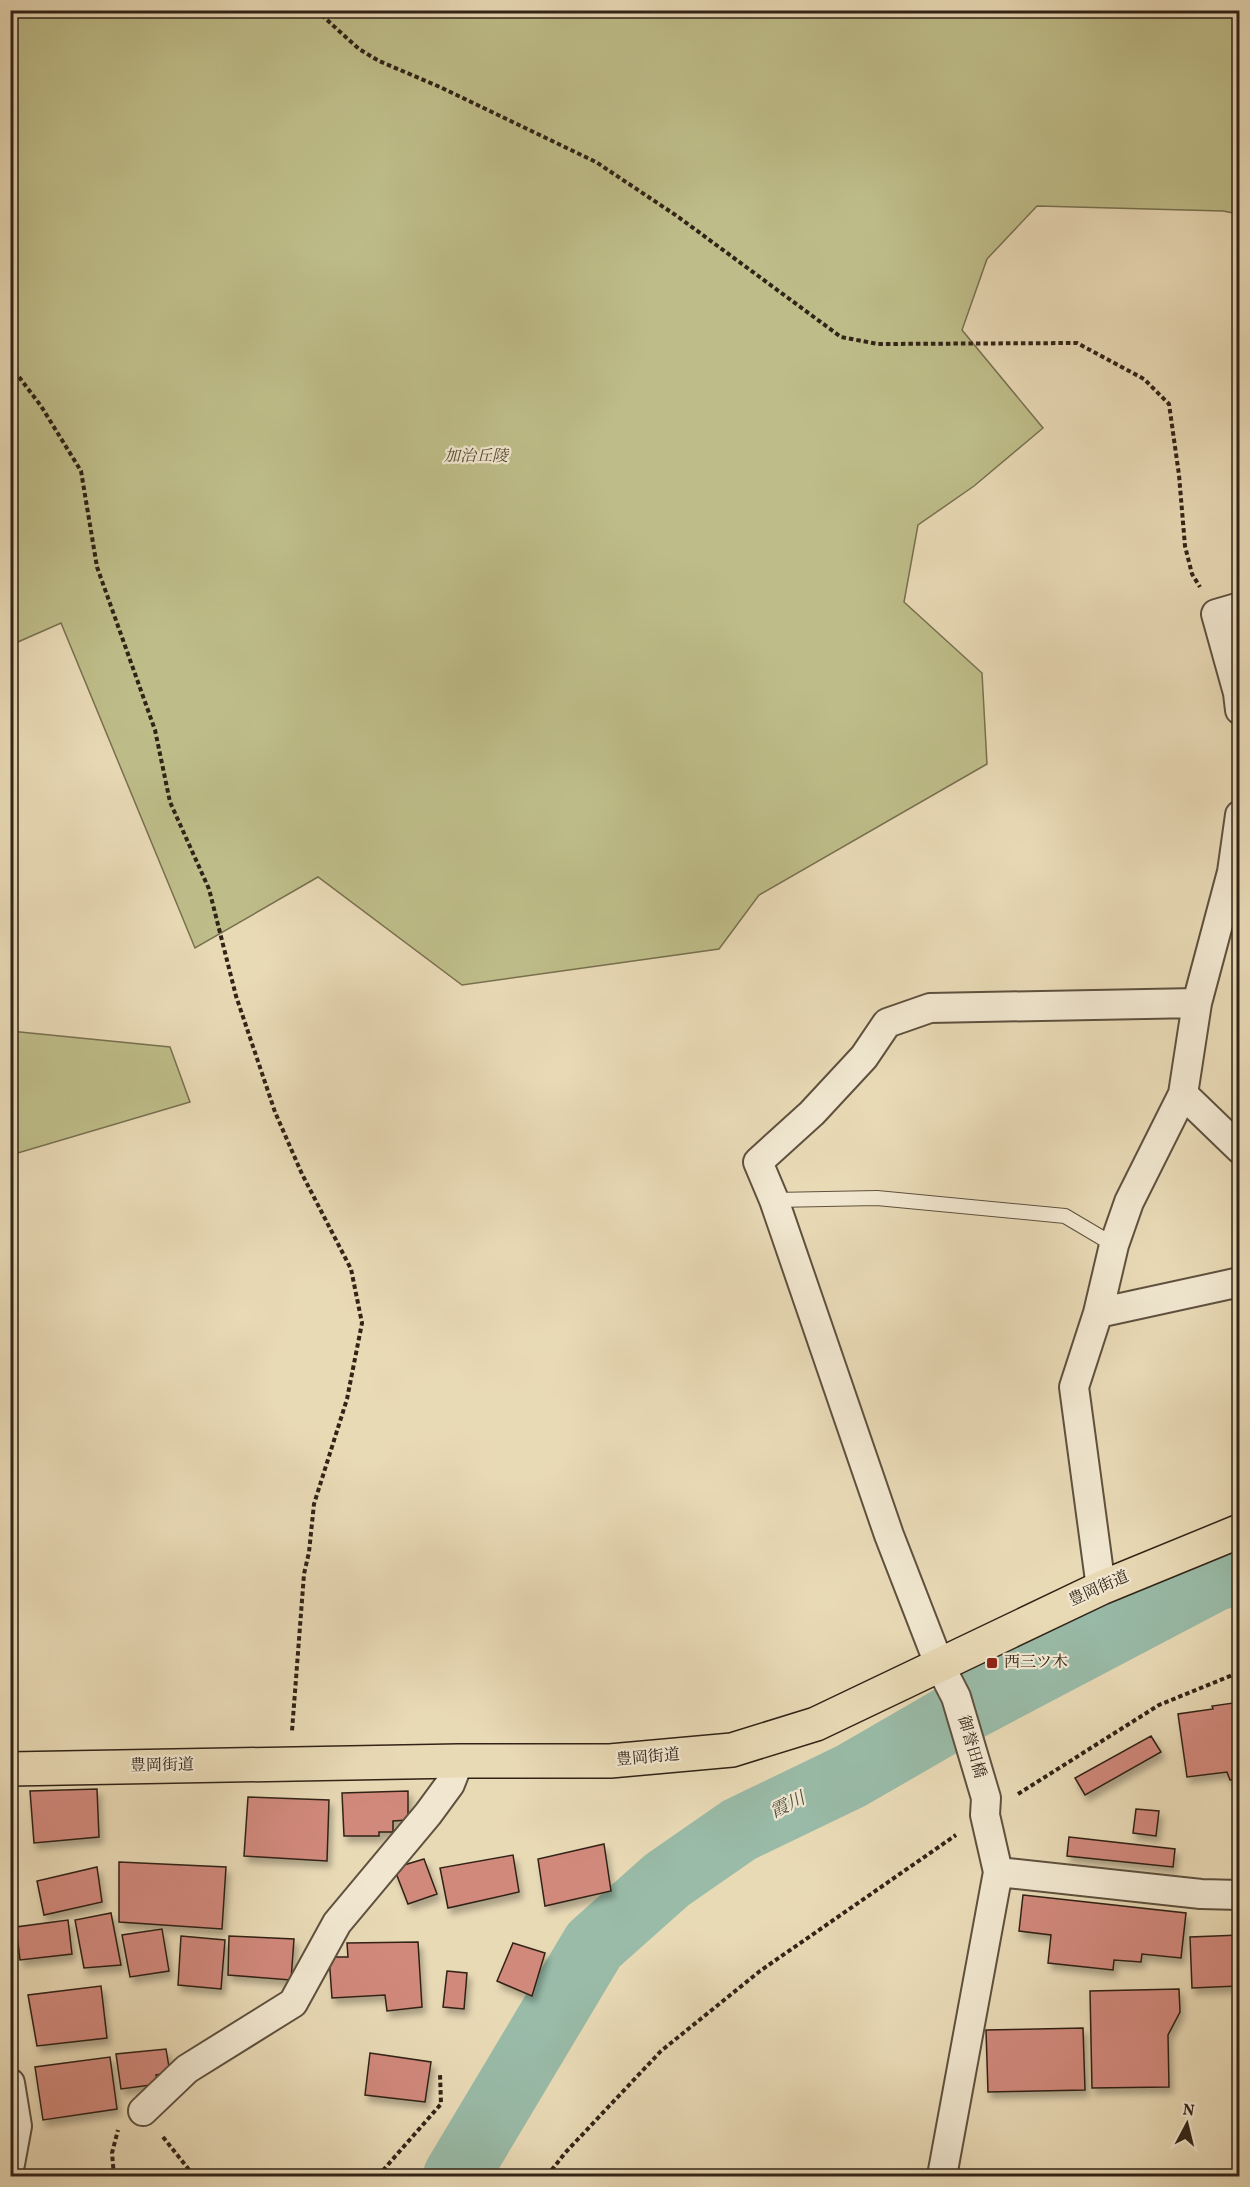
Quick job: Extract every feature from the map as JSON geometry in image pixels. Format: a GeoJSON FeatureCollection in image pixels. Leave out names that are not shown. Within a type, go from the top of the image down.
{"type":"FeatureCollection","features":[{"type":"Feature","properties":{"kind":"main road","name":"豊岡街道"},"geometry":{"type":"LineString","coordinates":[[10,1768],[610,1761],[732,1750],[816,1724],[1101,1588],[1239,1531]]}},
{"type":"Feature","properties":{"kind":"street"},"geometry":{"type":"LineString","coordinates":[[1228,611],[1239,710]]}},
{"type":"Feature","properties":{"kind":"street"},"geometry":{"type":"LineString","coordinates":[[1101,1588],[1074,1387],[1098,1313],[1114,1245],[1129,1202],[1183,1094],[1197,1003],[1232,872],[1239,815]]}},
{"type":"Feature","properties":{"kind":"street","name":"御誉田橋"},"geometry":{"type":"LineString","coordinates":[[998,1872],[986,1806],[956,1697],[939,1664],[890,1534],[774,1200],[758,1162],[812,1113],[864,1057],[887,1023],[930,1008],[1197,1003]]}},
{"type":"Feature","properties":{"kind":"street"},"geometry":{"type":"LineString","coordinates":[[1183,1094],[1239,1149]]}},
{"type":"Feature","properties":{"kind":"street"},"geometry":{"type":"LineString","coordinates":[[1098,1313],[1239,1282]]}},
{"type":"Feature","properties":{"kind":"street"},"geometry":{"type":"LineString","coordinates":[[143,2111],[187,2069],[292,2003],[338,1923],[428,1814],[450,1784],[459,1761]]}},
{"type":"Feature","properties":{"kind":"street"},"geometry":{"type":"LineString","coordinates":[[942,2176],[998,1872],[1201,1894],[1239,1895]]}},
{"type":"Feature","properties":{"kind":"street"},"geometry":{"type":"LineString","coordinates":[[10,2083],[17,2126],[10,2163]]}},
{"type":"Feature","properties":{"kind":"lane"},"geometry":{"type":"LineString","coordinates":[[774,1200],[878,1198],[1065,1216],[1114,1245]]}},
{"type":"Feature","properties":{"kind":"path"},"geometry":{"type":"LineString","coordinates":[[316,10],[359,48],[379,62],[440,87],[596,162],[677,216],[841,337],[878,344],[1077,343],[1144,379],[1169,404],[1179,475],[1185,546],[1192,574],[1228,611]]}},
{"type":"Feature","properties":{"kind":"path"},"geometry":{"type":"LineString","coordinates":[[10,365],[41,406],[81,471],[97,567],[155,730],[170,802],[209,889],[236,996],[275,1112],[302,1174],[351,1269],[362,1323],[347,1399],[314,1504],[309,1552],[304,1574],[291,1764]]}},
{"type":"Feature","properties":{"kind":"path"},"geometry":{"type":"LineString","coordinates":[[547,2176],[565,2153],[670,2044],[760,1971],[986,1806],[1159,1705],[1239,1672]]}},
{"type":"Feature","properties":{"kind":"path"},"geometry":{"type":"LineString","coordinates":[[378,2176],[441,2104],[440,2074]]}},
{"type":"Feature","properties":{"kind":"path"},"geometry":{"type":"LineString","coordinates":[[114,2176],[112,2153],[117,2132],[143,2111],[194,2176]]}},
{"type":"Feature","properties":{"kind":"green space","name":"加治丘陵"},"geometry":{"type":"Polygon","coordinates":[[[11,10],[1239,11],[1239,214],[1223,211],[1037,206],[987,259],[962,330],[1043,428],[974,486],[918,525],[904,602],[982,673],[987,764],[759,895],[719,949],[462,985],[318,877],[195,948],[61,623],[11,645],[11,10]]]}},
{"type":"Feature","properties":{"kind":"green space"},"geometry":{"type":"Polygon","coordinates":[[[10,1031],[170,1047],[190,1102],[11,1155],[10,1031]]]}},
{"type":"Feature","properties":{"kind":"building"},"geometry":{"type":"Polygon","coordinates":[[[1240,1702],[1240,1779],[1230,1780],[1227,1772],[1187,1777],[1178,1714],[1240,1702]]]}},
{"type":"Feature","properties":{"kind":"building"},"geometry":{"type":"Polygon","coordinates":[[[1151,1736],[1161,1752],[1085,1795],[1075,1778],[1151,1736]]]}},
{"type":"Feature","properties":{"kind":"building"},"geometry":{"type":"Polygon","coordinates":[[[97,1789],[99,1837],[34,1843],[30,1791],[97,1789]]]}},
{"type":"Feature","properties":{"kind":"building"},"geometry":{"type":"Polygon","coordinates":[[[408,1791],[408,1820],[393,1821],[393,1832],[379,1832],[379,1836],[344,1836],[342,1793],[408,1791]]]}},
{"type":"Feature","properties":{"kind":"building"},"geometry":{"type":"Polygon","coordinates":[[[248,1797],[329,1800],[327,1861],[244,1856],[248,1797]]]}},
{"type":"Feature","properties":{"kind":"building"},"geometry":{"type":"Polygon","coordinates":[[[1136,1809],[1159,1811],[1156,1836],[1133,1833],[1136,1809]]]}},
{"type":"Feature","properties":{"kind":"building"},"geometry":{"type":"Polygon","coordinates":[[[1069,1837],[1175,1849],[1173,1867],[1067,1856],[1069,1837]]]}},
{"type":"Feature","properties":{"kind":"building"},"geometry":{"type":"Polygon","coordinates":[[[604,1844],[611,1891],[545,1906],[538,1859],[604,1844]]]}},
{"type":"Feature","properties":{"kind":"building"},"geometry":{"type":"Polygon","coordinates":[[[513,1855],[519,1892],[448,1908],[440,1868],[513,1855]]]}},
{"type":"Feature","properties":{"kind":"building"},"geometry":{"type":"Polygon","coordinates":[[[424,1859],[437,1894],[408,1904],[394,1868],[424,1859]]]}},
{"type":"Feature","properties":{"kind":"building"},"geometry":{"type":"Polygon","coordinates":[[[119,1862],[226,1867],[222,1929],[119,1922],[119,1862]]]}},
{"type":"Feature","properties":{"kind":"building"},"geometry":{"type":"Polygon","coordinates":[[[97,1867],[102,1902],[44,1915],[37,1881],[97,1867]]]}},
{"type":"Feature","properties":{"kind":"building"},"geometry":{"type":"Polygon","coordinates":[[[1023,1895],[1186,1913],[1181,1958],[1142,1954],[1141,1962],[1114,1960],[1113,1970],[1048,1963],[1051,1935],[1019,1931],[1023,1895]]]}},
{"type":"Feature","properties":{"kind":"building"},"geometry":{"type":"Polygon","coordinates":[[[111,1913],[121,1965],[84,1968],[75,1920],[111,1913]]]}},
{"type":"Feature","properties":{"kind":"building"},"geometry":{"type":"Polygon","coordinates":[[[68,1920],[72,1954],[20,1960],[16,1927],[68,1920]]]}},
{"type":"Feature","properties":{"kind":"building"},"geometry":{"type":"Polygon","coordinates":[[[162,1929],[169,1971],[130,1977],[122,1935],[162,1929]]]}},
{"type":"Feature","properties":{"kind":"building"},"geometry":{"type":"Polygon","coordinates":[[[1240,1935],[1240,1991],[1238,1986],[1192,1988],[1190,1937],[1240,1935]]]}},
{"type":"Feature","properties":{"kind":"building"},"geometry":{"type":"Polygon","coordinates":[[[181,1936],[225,1940],[221,1989],[178,1985],[181,1936]]]}},
{"type":"Feature","properties":{"kind":"building"},"geometry":{"type":"Polygon","coordinates":[[[229,1936],[294,1939],[291,1980],[228,1975],[229,1936]]]}},
{"type":"Feature","properties":{"kind":"building"},"geometry":{"type":"Polygon","coordinates":[[[418,1942],[422,2007],[387,2011],[385,1995],[332,1998],[329,1957],[348,1957],[347,1943],[418,1942]]]}},
{"type":"Feature","properties":{"kind":"building"},"geometry":{"type":"Polygon","coordinates":[[[513,1943],[545,1953],[532,1996],[497,1981],[513,1943]]]}},
{"type":"Feature","properties":{"kind":"building"},"geometry":{"type":"Polygon","coordinates":[[[447,1971],[467,1973],[464,2009],[443,2007],[447,1971]]]}},
{"type":"Feature","properties":{"kind":"building"},"geometry":{"type":"Polygon","coordinates":[[[101,1986],[107,2038],[37,2046],[28,1995],[101,1986]]]}},
{"type":"Feature","properties":{"kind":"building"},"geometry":{"type":"Polygon","coordinates":[[[1179,1989],[1180,2012],[1168,2035],[1169,2087],[1092,2088],[1090,1991],[1179,1989]]]}},
{"type":"Feature","properties":{"kind":"building"},"geometry":{"type":"Polygon","coordinates":[[[1083,2028],[1085,2090],[988,2092],[986,2030],[1083,2028]]]}},
{"type":"Feature","properties":{"kind":"building"},"geometry":{"type":"Polygon","coordinates":[[[166,2049],[170,2073],[156,2075],[158,2084],[121,2089],[116,2054],[166,2049]]]}},
{"type":"Feature","properties":{"kind":"building"},"geometry":{"type":"Polygon","coordinates":[[[370,2053],[431,2062],[425,2102],[365,2095],[370,2053]]]}},
{"type":"Feature","properties":{"kind":"building"},"geometry":{"type":"Polygon","coordinates":[[[110,2057],[117,2109],[43,2120],[35,2067],[110,2057]]]}},
{"type":"Feature","properties":{"kind":"waterway","name":"霞川"},"geometry":{"type":"LineString","coordinates":[[456,2176],[594,1945],[667,1880],[739,1830],[851,1776],[972,1706],[1215,1578],[1240,1572]]}},
{"type":"Feature","properties":{"kind":"place","name":"西三ツ木"},"geometry":{"type":"Point","coordinates":[992,1663]}}]}
